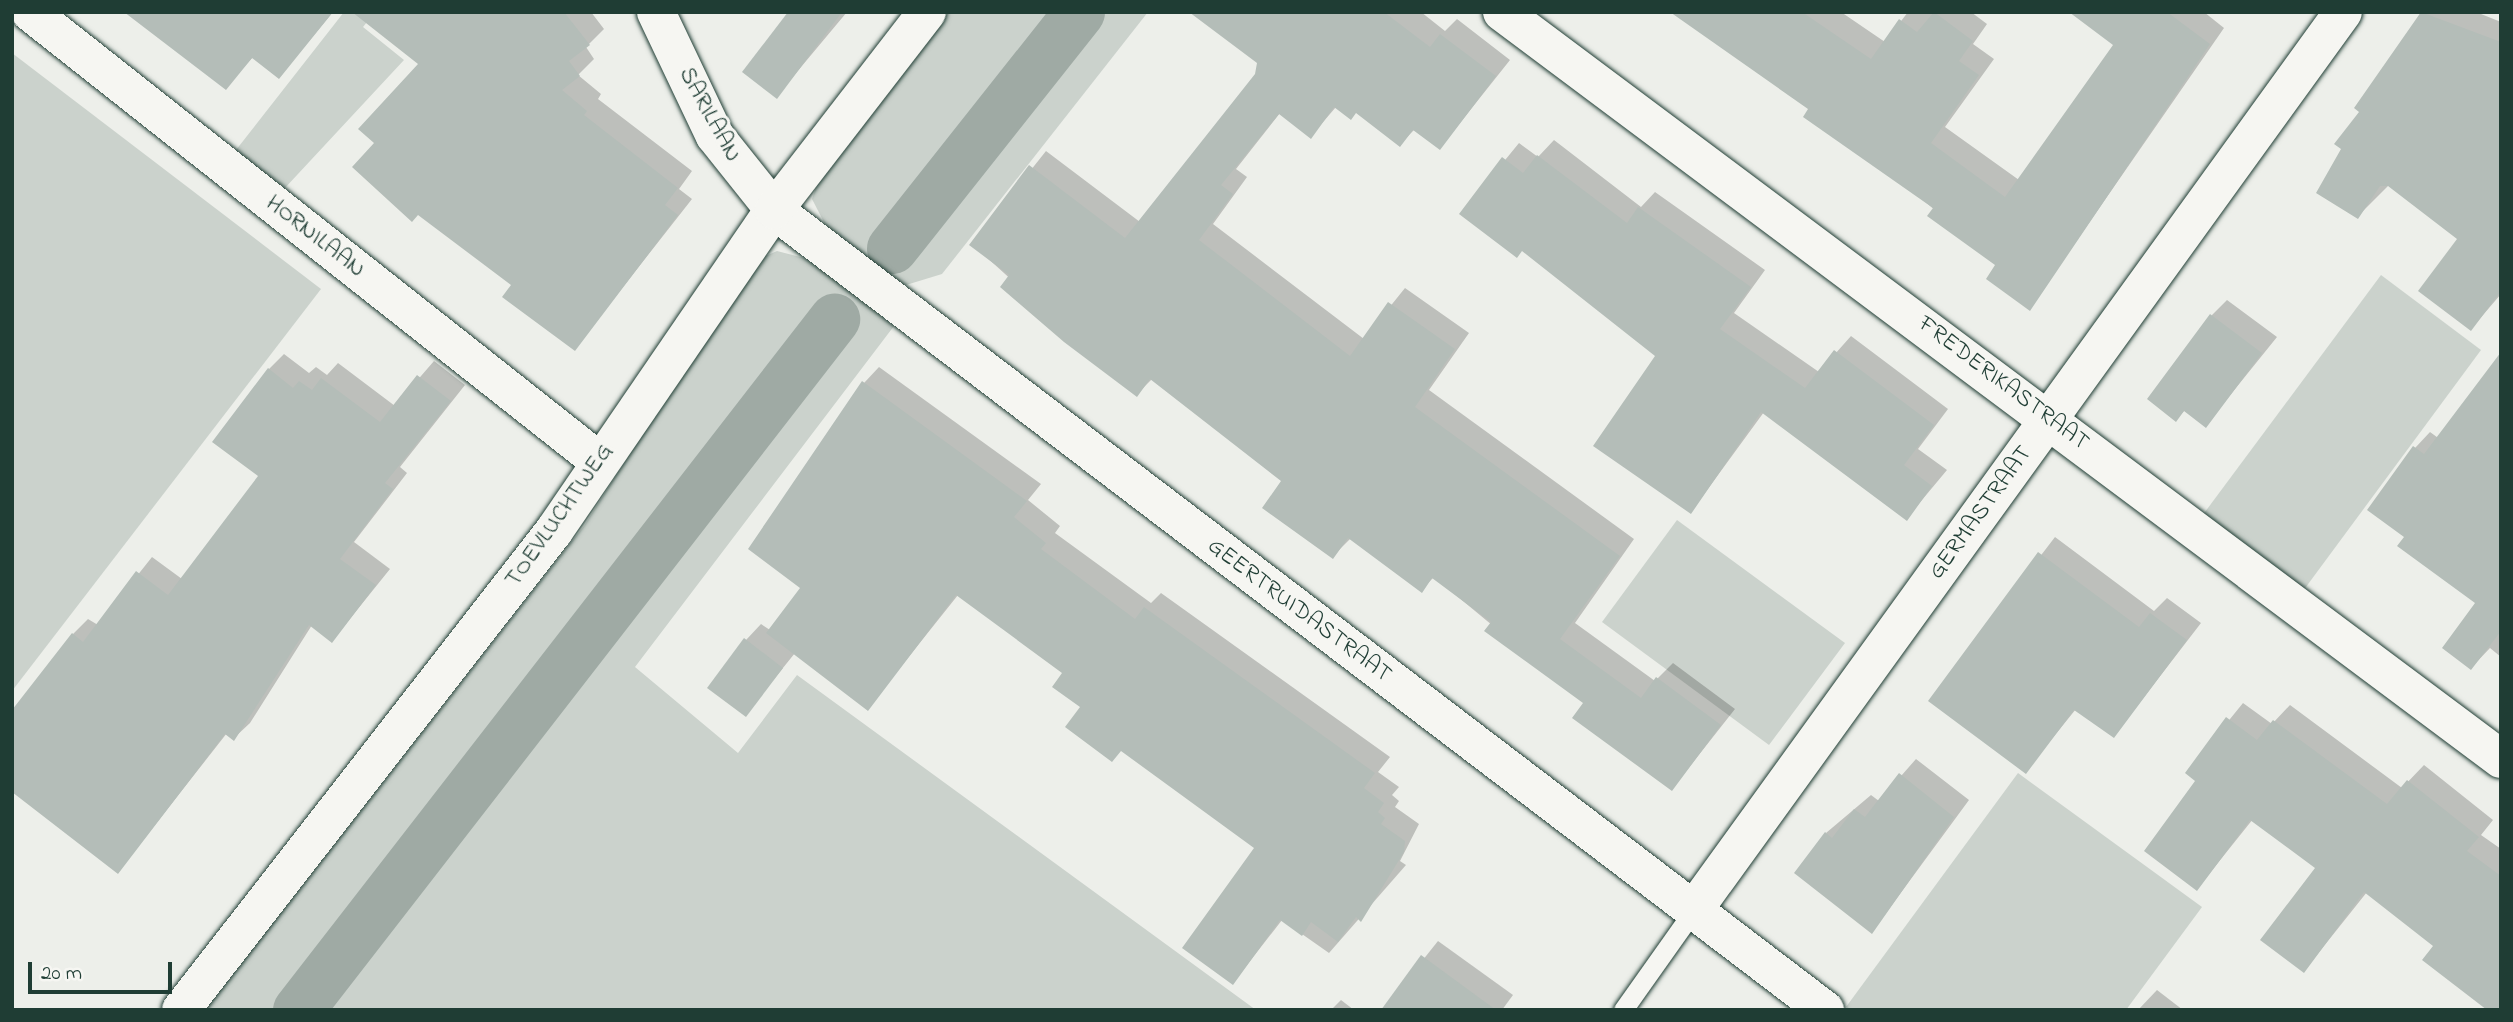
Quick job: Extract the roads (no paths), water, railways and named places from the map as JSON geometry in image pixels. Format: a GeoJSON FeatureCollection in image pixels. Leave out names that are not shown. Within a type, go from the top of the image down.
{"type":"FeatureCollection","features":[{"type":"Feature","properties":{"kind":"street","name":"HORNILAAN"},"geometry":{"type":"LineString","coordinates":[[30,12],[599,461]]}},
{"type":"Feature","properties":{"kind":"street","name":"SARILAAN"},"geometry":{"type":"LineString","coordinates":[[656,12],[715,136],[774,210]]}},
{"type":"Feature","properties":{"kind":"street","name":"TOEVLUCHTWEG"},"geometry":{"type":"LineString","coordinates":[[181,1010],[554,531],[599,461],[774,210],[928,12]]}},
{"type":"Feature","properties":{"kind":"street","name":"FREDERIKASTRAAT"},"geometry":{"type":"LineString","coordinates":[[1502,12],[2050,418],[2501,759]]}},
{"type":"Feature","properties":{"kind":"street","name":"GERMASTRAAT"},"geometry":{"type":"LineString","coordinates":[[1693,911],[2343,12]]}},
{"type":"Feature","properties":{"kind":"street","name":"GEERTRUIDASTRAAT"},"geometry":{"type":"LineString","coordinates":[[774,210],[1825,1010]]}},
{"type":"Feature","properties":{"kind":"lane"},"geometry":{"type":"LineString","coordinates":[[1623,1010],[1693,911]]}},
{"type":"Feature","properties":{"kind":"waterway"},"geometry":{"type":"LineString","coordinates":[[892,248],[1079,12]]}},
{"type":"Feature","properties":{"kind":"waterway"},"geometry":{"type":"LineString","coordinates":[[298,1010],[834,319]]}}]}
